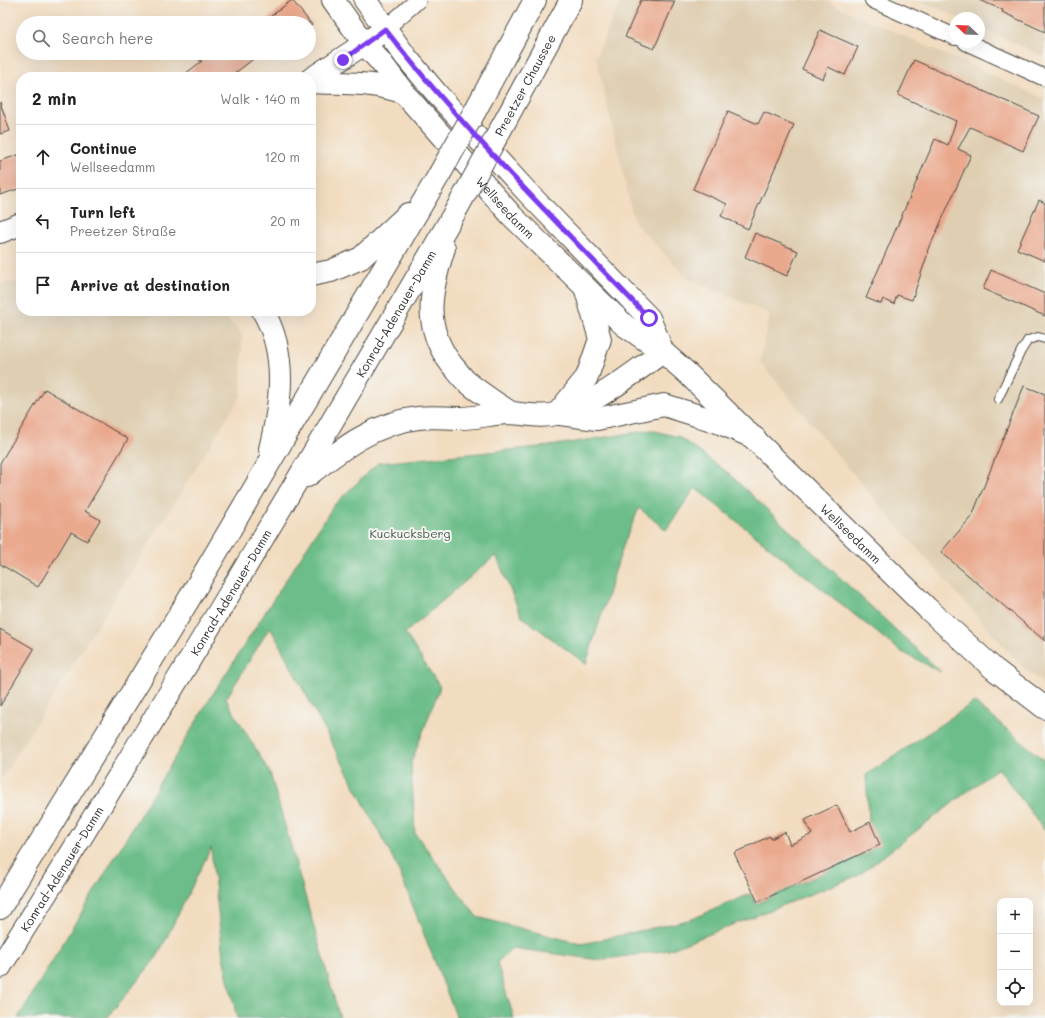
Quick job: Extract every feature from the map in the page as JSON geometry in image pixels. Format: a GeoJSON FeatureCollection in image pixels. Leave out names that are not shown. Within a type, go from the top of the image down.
{"type":"FeatureCollection","features":[{"type":"Feature","properties":{"kind":"main road","name":"Wellseedamm"},"geometry":{"type":"LineString","coordinates":[[333,0],[365,45],[380,61],[404,93],[512,216],[624,325],[663,352],[755,438],[927,608],[994,669],[1045,708]]}},
{"type":"Feature","properties":{"kind":"main road","name":"Wellseedamm"},"geometry":{"type":"LineString","coordinates":[[365,0],[385,29],[438,95],[530,194],[649,318],[663,352]]}},
{"type":"Feature","properties":{"kind":"main road"},"geometry":{"type":"LineString","coordinates":[[0,908],[181,613],[264,474],[439,175],[535,0]]}},
{"type":"Feature","properties":{"kind":"main road","name":"Preetzer Chaussee"},"geometry":{"type":"LineString","coordinates":[[455,212],[498,136],[571,0]]}},
{"type":"Feature","properties":{"kind":"main road"},"geometry":{"type":"LineString","coordinates":[[316,78],[365,45],[385,29]]}},
{"type":"Feature","properties":{"kind":"main road"},"geometry":{"type":"LineString","coordinates":[[316,81],[375,85],[388,87],[404,93]]}},
{"type":"Feature","properties":{"kind":"main road"},"geometry":{"type":"LineString","coordinates":[[316,274],[331,271],[361,258],[426,196]]}},
{"type":"Feature","properties":{"kind":"main road"},"geometry":{"type":"LineString","coordinates":[[455,212],[436,271],[430,300],[433,324],[438,343],[443,353],[464,380],[512,413]]}},
{"type":"Feature","properties":{"kind":"main road","name":"Konrad-Adenauer-Damm"},"geometry":{"type":"LineString","coordinates":[[0,967],[108,796],[298,482],[455,212]]}},
{"type":"Feature","properties":{"kind":"main road"},"geometry":{"type":"LineString","coordinates":[[0,232],[16,226]]}},
{"type":"Feature","properties":{"kind":"main road"},"geometry":{"type":"LineString","coordinates":[[557,414],[587,377],[600,339],[585,287]]}},
{"type":"Feature","properties":{"kind":"main road"},"geometry":{"type":"LineString","coordinates":[[264,474],[278,417],[281,384],[276,350],[265,316]]}},
{"type":"Feature","properties":{"kind":"main road"},"geometry":{"type":"LineString","coordinates":[[557,414],[580,406],[623,382],[663,352]]}},
{"type":"Feature","properties":{"kind":"main road"},"geometry":{"type":"LineString","coordinates":[[298,482],[348,445],[389,424],[419,418],[461,418],[512,413],[527,416],[557,414],[597,419],[664,405],[716,421],[755,438]]}},
{"type":"Feature","properties":{"kind":"street"},"geometry":{"type":"LineString","coordinates":[[385,29],[418,0]]}},
{"type":"Feature","properties":{"kind":"street"},"geometry":{"type":"LineString","coordinates":[[873,0],[949,34]]}},
{"type":"Feature","properties":{"kind":"street"},"geometry":{"type":"LineString","coordinates":[[979,48],[1045,78]]}},
{"type":"Feature","properties":{"kind":"lane"},"geometry":{"type":"LineString","coordinates":[[998,399],[1021,350],[1028,340],[1038,337],[1045,339]]}},
{"type":"Feature","properties":{"kind":"shaded area"},"geometry":{"type":"Polygon","coordinates":[[[621,0],[823,0],[1045,99],[1045,685],[1020,665],[880,506],[760,362],[770,314],[688,279],[634,221],[596,57],[621,0]]]}},
{"type":"Feature","properties":{"kind":"shaded area"},"geometry":{"type":"Polygon","coordinates":[[[918,0],[1045,0],[1045,57],[985,30],[985,12],[949,12],[949,14],[918,0]]]}},
{"type":"Feature","properties":{"kind":"shaded area"},"geometry":{"type":"Polygon","coordinates":[[[16,282],[16,316],[223,316],[242,334],[241,396],[0,781],[0,284],[16,282]]]}},
{"type":"Feature","properties":{"kind":"green space","name":"Kuckucksberg"},"geometry":{"type":"Polygon","coordinates":[[[651,430],[679,437],[727,472],[941,672],[900,651],[695,488],[666,530],[639,508],[624,543],[586,664],[521,616],[496,555],[405,633],[440,687],[411,763],[415,833],[477,917],[582,944],[692,919],[750,894],[756,904],[871,851],[866,775],[974,702],[1045,761],[1045,831],[998,768],[859,875],[669,950],[600,960],[512,948],[497,963],[514,1018],[457,1018],[397,866],[270,627],[226,699],[270,773],[340,1018],[237,1018],[223,957],[211,848],[157,957],[107,1018],[18,1018],[211,697],[334,505],[378,463],[549,446],[651,430]]]}},
{"type":"Feature","properties":{"kind":"building"},"geometry":{"type":"Polygon","coordinates":[[[292,0],[305,16],[271,16],[292,0]]]}},
{"type":"Feature","properties":{"kind":"building"},"geometry":{"type":"Polygon","coordinates":[[[641,0],[675,1],[654,49],[625,37],[641,0]]]}},
{"type":"Feature","properties":{"kind":"building"},"geometry":{"type":"Polygon","coordinates":[[[979,0],[1045,0],[1045,32],[1002,12],[1003,10],[979,0]]]}},
{"type":"Feature","properties":{"kind":"building"},"geometry":{"type":"Polygon","coordinates":[[[820,30],[858,47],[845,75],[828,67],[823,79],[802,69],[820,30]]]}},
{"type":"Feature","properties":{"kind":"building"},"geometry":{"type":"Polygon","coordinates":[[[200,60],[252,60],[236,72],[188,72],[202,61],[200,60]]]}},
{"type":"Feature","properties":{"kind":"building"},"geometry":{"type":"Polygon","coordinates":[[[914,60],[1039,116],[1023,151],[970,127],[958,149],[971,155],[930,244],[912,300],[897,295],[894,304],[883,299],[881,304],[866,298],[935,139],[948,145],[956,121],[898,95],[914,60]]]}},
{"type":"Feature","properties":{"kind":"building"},"geometry":{"type":"Polygon","coordinates":[[[0,102],[10,131],[0,134],[0,102]]]}},
{"type":"Feature","properties":{"kind":"building"},"geometry":{"type":"Polygon","coordinates":[[[728,111],[758,124],[764,112],[794,125],[748,229],[721,216],[727,204],[693,189],[728,111]]]}},
{"type":"Feature","properties":{"kind":"building"},"geometry":{"type":"Polygon","coordinates":[[[16,156],[16,190],[0,195],[0,161],[16,156]]]}},
{"type":"Feature","properties":{"kind":"building"},"geometry":{"type":"Polygon","coordinates":[[[1039,200],[1045,203],[1045,261],[1017,249],[1039,200]]]}},
{"type":"Feature","properties":{"kind":"building"},"geometry":{"type":"Polygon","coordinates":[[[755,233],[798,251],[787,276],[745,257],[755,233]]]}},
{"type":"Feature","properties":{"kind":"building"},"geometry":{"type":"Polygon","coordinates":[[[991,270],[1045,294],[1045,316],[983,289],[991,270]]]}},
{"type":"Feature","properties":{"kind":"building"},"geometry":{"type":"Polygon","coordinates":[[[1024,386],[1045,394],[1045,641],[941,552],[972,516],[1024,386]]]}},
{"type":"Feature","properties":{"kind":"building"},"geometry":{"type":"Polygon","coordinates":[[[45,389],[128,439],[85,511],[100,520],[87,541],[71,532],[38,587],[0,564],[0,463],[45,389]]]}},
{"type":"Feature","properties":{"kind":"building"},"geometry":{"type":"Polygon","coordinates":[[[0,629],[34,649],[0,706],[0,629]]]}},
{"type":"Feature","properties":{"kind":"building"},"geometry":{"type":"Polygon","coordinates":[[[837,805],[850,832],[870,822],[880,845],[758,902],[734,853],[770,836],[771,839],[785,832],[790,845],[812,834],[805,820],[837,805]]]}},
{"type":"Feature","properties":{"kind":"route"},"geometry":{"type":"LineString","coordinates":[[343,60],[385,29],[438,95],[530,194],[649,318]]}}]}
